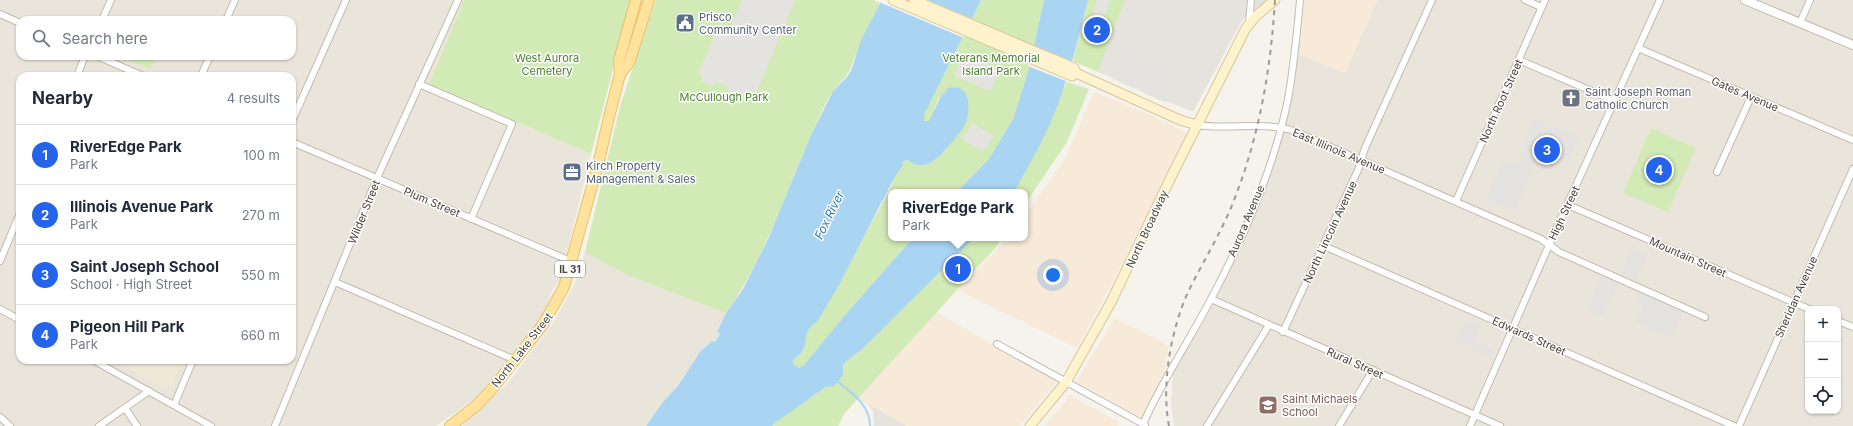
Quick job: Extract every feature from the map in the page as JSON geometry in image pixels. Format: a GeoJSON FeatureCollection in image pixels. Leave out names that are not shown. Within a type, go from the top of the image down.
{"type":"FeatureCollection","features":[{"type":"Feature","properties":{"kind":"main road","name":"North Lake Street"},"geometry":{"type":"LineString","coordinates":[[450,426],[487,394],[515,360],[552,312],[564,287],[573,262],[620,74],[619,60],[636,0]]}},
{"type":"Feature","properties":{"kind":"main road","name":"North Lake Street"},"geometry":{"type":"LineString","coordinates":[[620,74],[629,63],[648,0]]}},
{"type":"Feature","properties":{"kind":"main road"},"geometry":{"type":"LineString","coordinates":[[894,0],[984,34]]}},
{"type":"Feature","properties":{"kind":"main road"},"geometry":{"type":"LineString","coordinates":[[914,0],[984,34]]}},
{"type":"Feature","properties":{"kind":"main road","name":"North Broadway"},"geometry":{"type":"LineString","coordinates":[[1030,426],[1066,382],[1118,290],[1197,125],[1249,22],[1275,0]]}},
{"type":"Feature","properties":{"kind":"main road","name":"East Illinois Avenue"},"geometry":{"type":"LineString","coordinates":[[984,34],[1030,54],[1074,68],[1076,73],[1180,120],[1197,125]]}},
{"type":"Feature","properties":{"kind":"street"},"geometry":{"type":"LineString","coordinates":[[104,16],[111,0]]}},
{"type":"Feature","properties":{"kind":"street"},"geometry":{"type":"LineString","coordinates":[[228,16],[235,0]]}},
{"type":"Feature","properties":{"kind":"street"},"geometry":{"type":"LineString","coordinates":[[296,111],[346,0]]}},
{"type":"Feature","properties":{"kind":"street","name":"Wilder Street"},"geometry":{"type":"LineString","coordinates":[[276,426],[377,178],[458,0]]}},
{"type":"Feature","properties":{"kind":"street","name":"North Broadway"},"geometry":{"type":"LineString","coordinates":[[1249,22],[1251,0]]}},
{"type":"Feature","properties":{"kind":"street","name":"Aurora Avenue"},"geometry":{"type":"LineString","coordinates":[[1144,425],[1152,403],[1211,299],[1260,191],[1281,128],[1293,70],[1300,0]]}},
{"type":"Feature","properties":{"kind":"street","name":"North Lincoln Avenue"},"geometry":{"type":"LineString","coordinates":[[1284,332],[1324,246],[1432,0]]}},
{"type":"Feature","properties":{"kind":"street"},"geometry":{"type":"LineString","coordinates":[[1525,0],[1541,7]]}},
{"type":"Feature","properties":{"kind":"street","name":"North Root Street"},"geometry":{"type":"LineString","coordinates":[[1456,201],[1544,0]]}},
{"type":"Feature","properties":{"kind":"street","name":"High Street"},"geometry":{"type":"LineString","coordinates":[[1470,426],[1549,245],[1660,0]]}},
{"type":"Feature","properties":{"kind":"street"},"geometry":{"type":"LineString","coordinates":[[1746,0],[1853,46]]}},
{"type":"Feature","properties":{"kind":"street"},"geometry":{"type":"LineString","coordinates":[[1800,23],[1810,0]]}},
{"type":"Feature","properties":{"kind":"street"},"geometry":{"type":"LineString","coordinates":[[0,14],[16,21]]}},
{"type":"Feature","properties":{"kind":"street","name":"Gates Avenue"},"geometry":{"type":"LineString","coordinates":[[1638,48],[1853,140]]}},
{"type":"Feature","properties":{"kind":"street"},"geometry":{"type":"LineString","coordinates":[[79,72],[83,60]]}},
{"type":"Feature","properties":{"kind":"street"},"geometry":{"type":"LineString","coordinates":[[106,60],[134,72]]}},
{"type":"Feature","properties":{"kind":"street"},"geometry":{"type":"LineString","coordinates":[[203,72],[208,60]]}},
{"type":"Feature","properties":{"kind":"street"},"geometry":{"type":"LineString","coordinates":[[1519,60],[1615,101]]}},
{"type":"Feature","properties":{"kind":"street"},"geometry":{"type":"LineString","coordinates":[[420,84],[512,124],[471,218]]}},
{"type":"Feature","properties":{"kind":"street"},"geometry":{"type":"LineString","coordinates":[[1717,172],[1751,97]]}},
{"type":"Feature","properties":{"kind":"street","name":"East Illinois Avenue"},"geometry":{"type":"LineString","coordinates":[[1197,125],[1281,128],[1294,131],[1541,239],[1559,252],[1705,317]]}},
{"type":"Feature","properties":{"kind":"street","name":"Plum Street"},"geometry":{"type":"LineString","coordinates":[[296,144],[573,262]]}},
{"type":"Feature","properties":{"kind":"street","name":"Sheridan Avenue"},"geometry":{"type":"LineString","coordinates":[[1739,426],[1852,176],[1853,169]]}},
{"type":"Feature","properties":{"kind":"street","name":"Mountain Street"},"geometry":{"type":"LineString","coordinates":[[1568,205],[1805,307]]}},
{"type":"Feature","properties":{"kind":"street"},"geometry":{"type":"LineString","coordinates":[[0,261],[16,223]]}},
{"type":"Feature","properties":{"kind":"street","name":"Edwards Street"},"geometry":{"type":"LineString","coordinates":[[1324,246],[1734,426]]}},
{"type":"Feature","properties":{"kind":"street"},"geometry":{"type":"LineString","coordinates":[[334,282],[515,360]]}},
{"type":"Feature","properties":{"kind":"street","name":"Rural Street"},"geometry":{"type":"LineString","coordinates":[[1211,299],[1500,426]]}},
{"type":"Feature","properties":{"kind":"street"},"geometry":{"type":"LineString","coordinates":[[0,309],[16,318]]}},
{"type":"Feature","properties":{"kind":"street"},"geometry":{"type":"LineString","coordinates":[[1841,322],[1853,327]]}},
{"type":"Feature","properties":{"kind":"street"},"geometry":{"type":"LineString","coordinates":[[1208,426],[1269,325]]}},
{"type":"Feature","properties":{"kind":"street"},"geometry":{"type":"LineString","coordinates":[[997,344],[1144,425]]}},
{"type":"Feature","properties":{"kind":"street"},"geometry":{"type":"LineString","coordinates":[[102,364],[211,426]]}},
{"type":"Feature","properties":{"kind":"street"},"geometry":{"type":"LineString","coordinates":[[174,405],[190,364]]}},
{"type":"Feature","properties":{"kind":"street"},"geometry":{"type":"LineString","coordinates":[[1339,426],[1373,370]]}},
{"type":"Feature","properties":{"kind":"street"},"geometry":{"type":"LineString","coordinates":[[99,426],[149,391]]}},
{"type":"Feature","properties":{"kind":"street"},"geometry":{"type":"LineString","coordinates":[[125,408],[137,426]]}},
{"type":"Feature","properties":{"kind":"street"},"geometry":{"type":"LineString","coordinates":[[0,417],[10,426]]}},
{"type":"Feature","properties":{"kind":"shaded area"},"geometry":{"type":"Polygon","coordinates":[[[0,0],[464,0],[429,84],[591,154],[560,280],[552,291],[541,321],[476,398],[436,426],[0,426],[0,0]]]}},
{"type":"Feature","properties":{"kind":"shaded area"},"geometry":{"type":"Polygon","coordinates":[[[742,0],[795,0],[754,98],[747,95],[745,100],[727,92],[729,87],[715,81],[712,86],[701,81],[703,76],[698,74],[719,24],[730,28],[742,0]]]}},
{"type":"Feature","properties":{"kind":"shaded area"},"geometry":{"type":"Polygon","coordinates":[[[1097,0],[1110,0],[1101,28],[1093,25],[1094,9],[1097,0]]]}},
{"type":"Feature","properties":{"kind":"shaded area"},"geometry":{"type":"Polygon","coordinates":[[[1125,0],[1268,0],[1245,17],[1240,24],[1193,112],[1098,72],[1125,0]]]}},
{"type":"Feature","properties":{"kind":"shaded area"},"geometry":{"type":"Polygon","coordinates":[[[1304,0],[1377,0],[1345,73],[1297,53],[1304,0]]]}},
{"type":"Feature","properties":{"kind":"shaded area"},"geometry":{"type":"Polygon","coordinates":[[[1377,0],[1853,0],[1853,426],[1174,426],[1171,402],[1174,360],[1207,303],[1242,231],[1271,155],[1297,53],[1345,73],[1377,0]]]}},
{"type":"Feature","properties":{"kind":"shaded area"},"geometry":{"type":"Polygon","coordinates":[[[963,54],[1000,69],[991,91],[954,76],[963,54]]]}},
{"type":"Feature","properties":{"kind":"shaded area"},"geometry":{"type":"Polygon","coordinates":[[[1123,54],[1177,78],[1166,103],[1113,79],[1123,54]]]}},
{"type":"Feature","properties":{"kind":"shaded area"},"geometry":{"type":"Polygon","coordinates":[[[1094,92],[1153,116],[1187,133],[1117,274],[1077,348],[957,290],[1005,241],[1028,241],[1028,212],[1066,157],[1094,92]]]}},
{"type":"Feature","properties":{"kind":"shaded area"},"geometry":{"type":"Polygon","coordinates":[[[1533,119],[1579,137],[1568,163],[1541,152],[1515,211],[1486,198],[1503,159],[1518,165],[1527,145],[1523,143],[1533,119]]]}},
{"type":"Feature","properties":{"kind":"shaded area"},"geometry":{"type":"Polygon","coordinates":[[[972,123],[994,136],[983,152],[962,139],[972,123]]]}},
{"type":"Feature","properties":{"kind":"shaded area"},"geometry":{"type":"Polygon","coordinates":[[[1632,247],[1648,254],[1636,281],[1621,274],[1632,247]]]}},
{"type":"Feature","properties":{"kind":"shaded area"},"geometry":{"type":"Polygon","coordinates":[[[585,252],[726,313],[717,331],[720,334],[715,342],[712,341],[706,346],[678,386],[663,402],[646,426],[461,426],[507,384],[553,323],[575,283],[585,252]]]}},
{"type":"Feature","properties":{"kind":"shaded area"},"geometry":{"type":"Polygon","coordinates":[[[1602,275],[1619,283],[1603,317],[1587,310],[1602,275]]]}},
{"type":"Feature","properties":{"kind":"shaded area"},"geometry":{"type":"Polygon","coordinates":[[[1642,291],[1684,309],[1671,338],[1635,322],[1643,305],[1637,302],[1642,291]]]}},
{"type":"Feature","properties":{"kind":"shaded area"},"geometry":{"type":"Polygon","coordinates":[[[936,312],[1057,381],[1020,426],[907,426],[858,399],[936,312]]]}},
{"type":"Feature","properties":{"kind":"shaded area"},"geometry":{"type":"Polygon","coordinates":[[[1115,318],[1169,346],[1164,375],[1142,418],[1076,382],[1115,318]]]}},
{"type":"Feature","properties":{"kind":"shaded area"},"geometry":{"type":"Polygon","coordinates":[[[1466,320],[1481,325],[1474,342],[1494,350],[1491,357],[1456,342],[1466,320]]]}},
{"type":"Feature","properties":{"kind":"shaded area"},"geometry":{"type":"Polygon","coordinates":[[[120,364],[180,364],[170,391],[120,364]]]}},
{"type":"Feature","properties":{"kind":"shaded area"},"geometry":{"type":"Polygon","coordinates":[[[1070,395],[1119,422],[1117,426],[1045,426],[1070,395]]]}},
{"type":"Feature","properties":{"kind":"shaded area"},"geometry":{"type":"Polygon","coordinates":[[[868,404],[907,426],[874,426],[873,411],[868,404]]]}},
{"type":"Feature","properties":{"kind":"green space","name":"West Aurora Cemetery"},"geometry":{"type":"Polygon","coordinates":[[[464,0],[631,0],[591,154],[429,84],[464,0]]]}},
{"type":"Feature","properties":{"kind":"green space","name":"McCullough Park"},"geometry":{"type":"Polygon","coordinates":[[[656,0],[873,0],[880,3],[849,72],[832,92],[810,136],[767,240],[755,265],[726,313],[628,275],[585,252],[621,103],[656,0]]]}},
{"type":"Feature","properties":{"kind":"green space","name":"Veterans Memorial Island Park"},"geometry":{"type":"Polygon","coordinates":[[[981,0],[1044,0],[1029,69],[1013,119],[989,159],[960,189],[890,189],[893,180],[903,165],[902,162],[904,160],[909,161],[943,153],[965,122],[946,92],[939,98],[929,121],[924,121],[924,115],[981,0]]]}},
{"type":"Feature","properties":{"kind":"green space"},"geometry":{"type":"Polygon","coordinates":[[[1088,0],[1125,0],[1098,72],[1073,61],[1088,0]]]}},
{"type":"Feature","properties":{"kind":"green space"},"geometry":{"type":"Polygon","coordinates":[[[129,60],[154,60],[150,69],[129,60]]]}},
{"type":"Feature","properties":{"kind":"green space"},"geometry":{"type":"Polygon","coordinates":[[[1067,82],[1089,89],[1067,142],[1028,200],[1028,189],[1015,189],[1067,82]]]}},
{"type":"Feature","properties":{"kind":"green space"},"geometry":{"type":"Polygon","coordinates":[[[1651,128],[1696,148],[1668,212],[1623,193],[1651,128]]]}},
{"type":"Feature","properties":{"kind":"green space","name":"Veterans Memorial Island Park"},"geometry":{"type":"Polygon","coordinates":[[[888,193],[888,241],[910,241],[845,315],[804,365],[799,368],[793,364],[793,360],[803,350],[809,329],[817,322],[888,193]]]}},
{"type":"Feature","properties":{"kind":"green space"},"geometry":{"type":"Polygon","coordinates":[[[967,241],[1000,241],[844,414],[838,426],[772,426],[790,411],[833,381],[843,364],[861,350],[967,241]]]}},
{"type":"Feature","properties":{"kind":"water","name":"Fox River"},"geometry":{"type":"Polygon","coordinates":[[[882,0],[981,0],[924,115],[924,121],[929,121],[942,94],[946,92],[948,88],[955,87],[965,92],[967,97],[968,116],[965,125],[943,153],[932,162],[920,165],[914,164],[907,160],[902,162],[903,165],[888,189],[839,285],[817,322],[809,329],[805,346],[800,354],[793,360],[793,364],[799,368],[804,365],[845,315],[910,241],[971,241],[861,350],[843,364],[843,375],[834,386],[826,387],[772,426],[646,426],[663,402],[678,386],[700,352],[712,341],[715,342],[720,334],[717,332],[726,313],[743,289],[768,239],[811,135],[833,91],[851,71],[861,40],[882,0]]]}},
{"type":"Feature","properties":{"kind":"water"},"geometry":{"type":"Polygon","coordinates":[[[1044,0],[1088,0],[1067,78],[1058,104],[1049,127],[1016,189],[960,189],[989,159],[1013,119],[1029,69],[1044,0]]]}},
{"type":"Feature","properties":{"kind":"pier"},"geometry":{"type":"Polygon","coordinates":[[[880,0],[928,0],[973,19],[964,38],[879,2],[880,0]]]}},
{"type":"Feature","properties":{"kind":"pier"},"geometry":{"type":"Polygon","coordinates":[[[1033,45],[1074,62],[1068,82],[1028,66],[1033,45]]]}},
{"type":"Feature","properties":{"kind":"waterway"},"geometry":{"type":"LineString","coordinates":[[837,381],[854,395],[864,406],[870,426]]}},
{"type":"Feature","properties":{"kind":"railway"},"geometry":{"type":"LineString","coordinates":[[1169,426],[1166,393],[1167,375],[1169,357],[1177,322],[1189,290],[1231,207],[1252,147],[1263,99],[1271,50],[1275,0]]}},
{"type":"Feature","properties":{"kind":"place","name":"Prisco Community Center"},"geometry":{"type":"Point","coordinates":[685,23]}},
{"type":"Feature","properties":{"kind":"place","name":"Illinois Avenue Park"},"geometry":{"type":"Point","coordinates":[1097,30]}},
{"type":"Feature","properties":{"kind":"place","name":"Saint Joseph Roman Catholic Church"},"geometry":{"type":"Point","coordinates":[1571,98]}},
{"type":"Feature","properties":{"kind":"place","name":"Saint Joseph School"},"geometry":{"type":"Point","coordinates":[1547,150]}},
{"type":"Feature","properties":{"kind":"place","name":"Pigeon Hill Park"},"geometry":{"type":"Point","coordinates":[1659,170]}},
{"type":"Feature","properties":{"kind":"place","name":"Kirch Property Management & Sales"},"geometry":{"type":"Point","coordinates":[572,172]}},
{"type":"Feature","properties":{"kind":"place","name":"RiverEdge Park"},"geometry":{"type":"Point","coordinates":[958,269]}},
{"type":"Feature","properties":{"kind":"place","name":"Saint Michaels School"},"geometry":{"type":"Point","coordinates":[1268,405]}}]}
